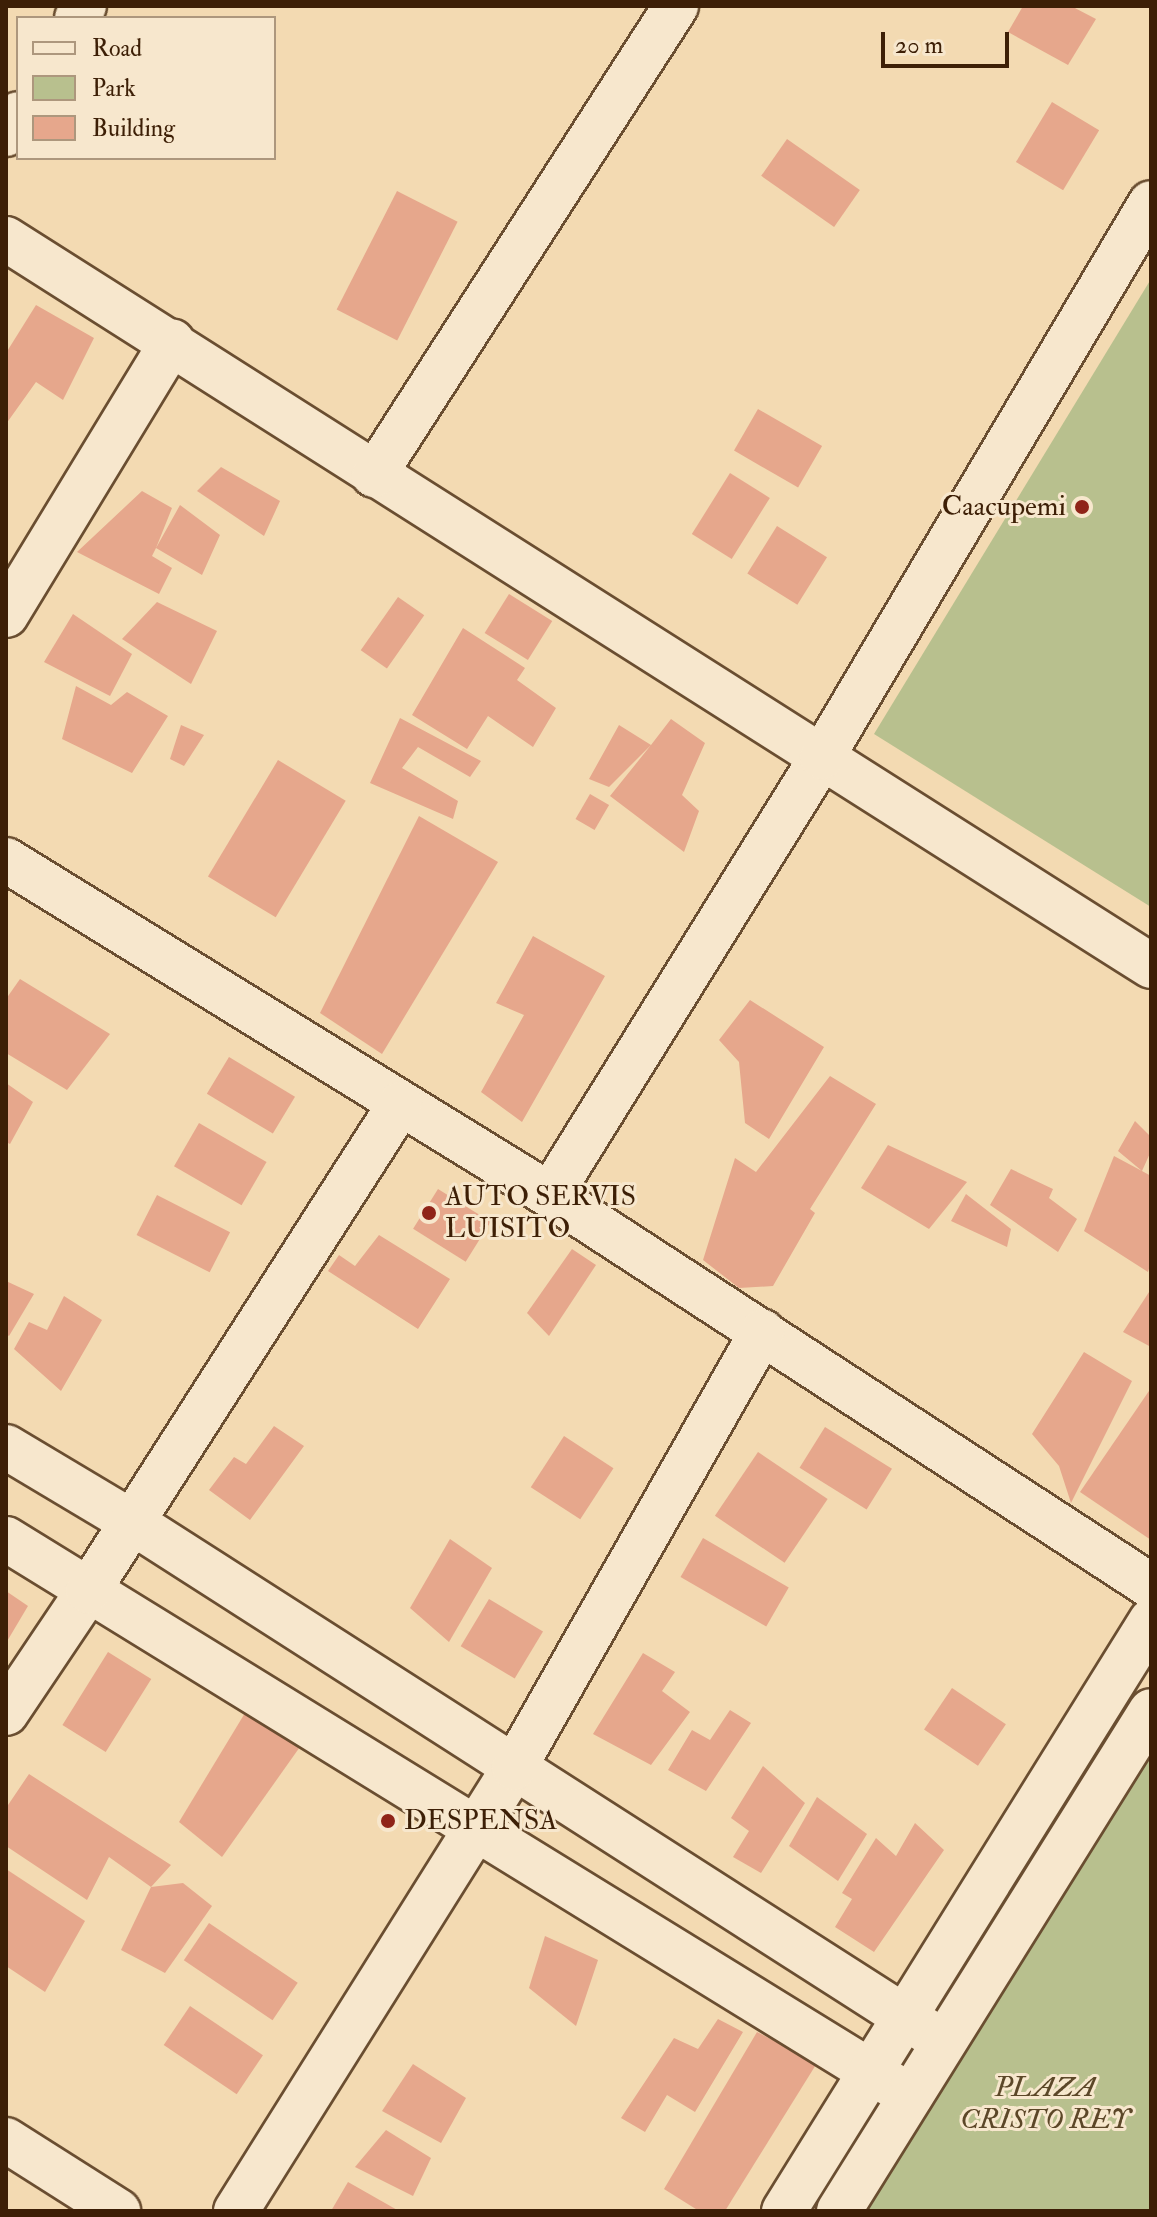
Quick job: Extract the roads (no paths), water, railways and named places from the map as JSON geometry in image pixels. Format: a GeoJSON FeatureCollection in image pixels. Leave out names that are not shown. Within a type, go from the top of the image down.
{"type":"FeatureCollection","features":[{"type":"Feature","properties":{"kind":"street"},"geometry":{"type":"LineString","coordinates":[[374,475],[676,6]]}},
{"type":"Feature","properties":{"kind":"street"},"geometry":{"type":"LineString","coordinates":[[550,1195],[822,757],[1151,203]]}},
{"type":"Feature","properties":{"kind":"street"},"geometry":{"type":"LineString","coordinates":[[6,239],[1151,966]]}},
{"type":"Feature","properties":{"kind":"street"},"geometry":{"type":"LineString","coordinates":[[6,615],[172,342]]}},
{"type":"Feature","properties":{"kind":"street"},"geometry":{"type":"LineString","coordinates":[[6,860],[550,1195],[1151,1586]]}},
{"type":"Feature","properties":{"kind":"street"},"geometry":{"type":"LineString","coordinates":[[6,1713],[88,1591],[400,1104]]}},
{"type":"Feature","properties":{"kind":"street"},"geometry":{"type":"LineString","coordinates":[[236,2211],[514,1768],[762,1332]]}},
{"type":"Feature","properties":{"kind":"street"},"geometry":{"type":"LineString","coordinates":[[6,1447],[132,1522],[944,2042]]}},
{"type":"Feature","properties":{"kind":"street"},"geometry":{"type":"LineString","coordinates":[[6,1539],[910,2096]]}},
{"type":"Feature","properties":{"kind":"street"},"geometry":{"type":"LineString","coordinates":[[784,2211],[1151,1621]]}},
{"type":"Feature","properties":{"kind":"street"},"geometry":{"type":"LineString","coordinates":[[839,2211],[1151,1711]]}},
{"type":"Feature","properties":{"kind":"street"},"geometry":{"type":"LineString","coordinates":[[6,2140],[118,2211]]}},
{"type":"Feature","properties":{"kind":"place","name":"Caacupemi"},"geometry":{"type":"Point","coordinates":[1082,507]}},
{"type":"Feature","properties":{"kind":"place","name":"AUTO SERVIS LUISITO"},"geometry":{"type":"Point","coordinates":[429,1213]}},
{"type":"Feature","properties":{"kind":"place","name":"DESPENSA"},"geometry":{"type":"Point","coordinates":[388,1821]}},
{"type":"Feature","properties":{"kind":"park label","name":"PLAZA CRISTO REY"},"geometry":{"type":"Point","coordinates":[1045,2104]}}]}
